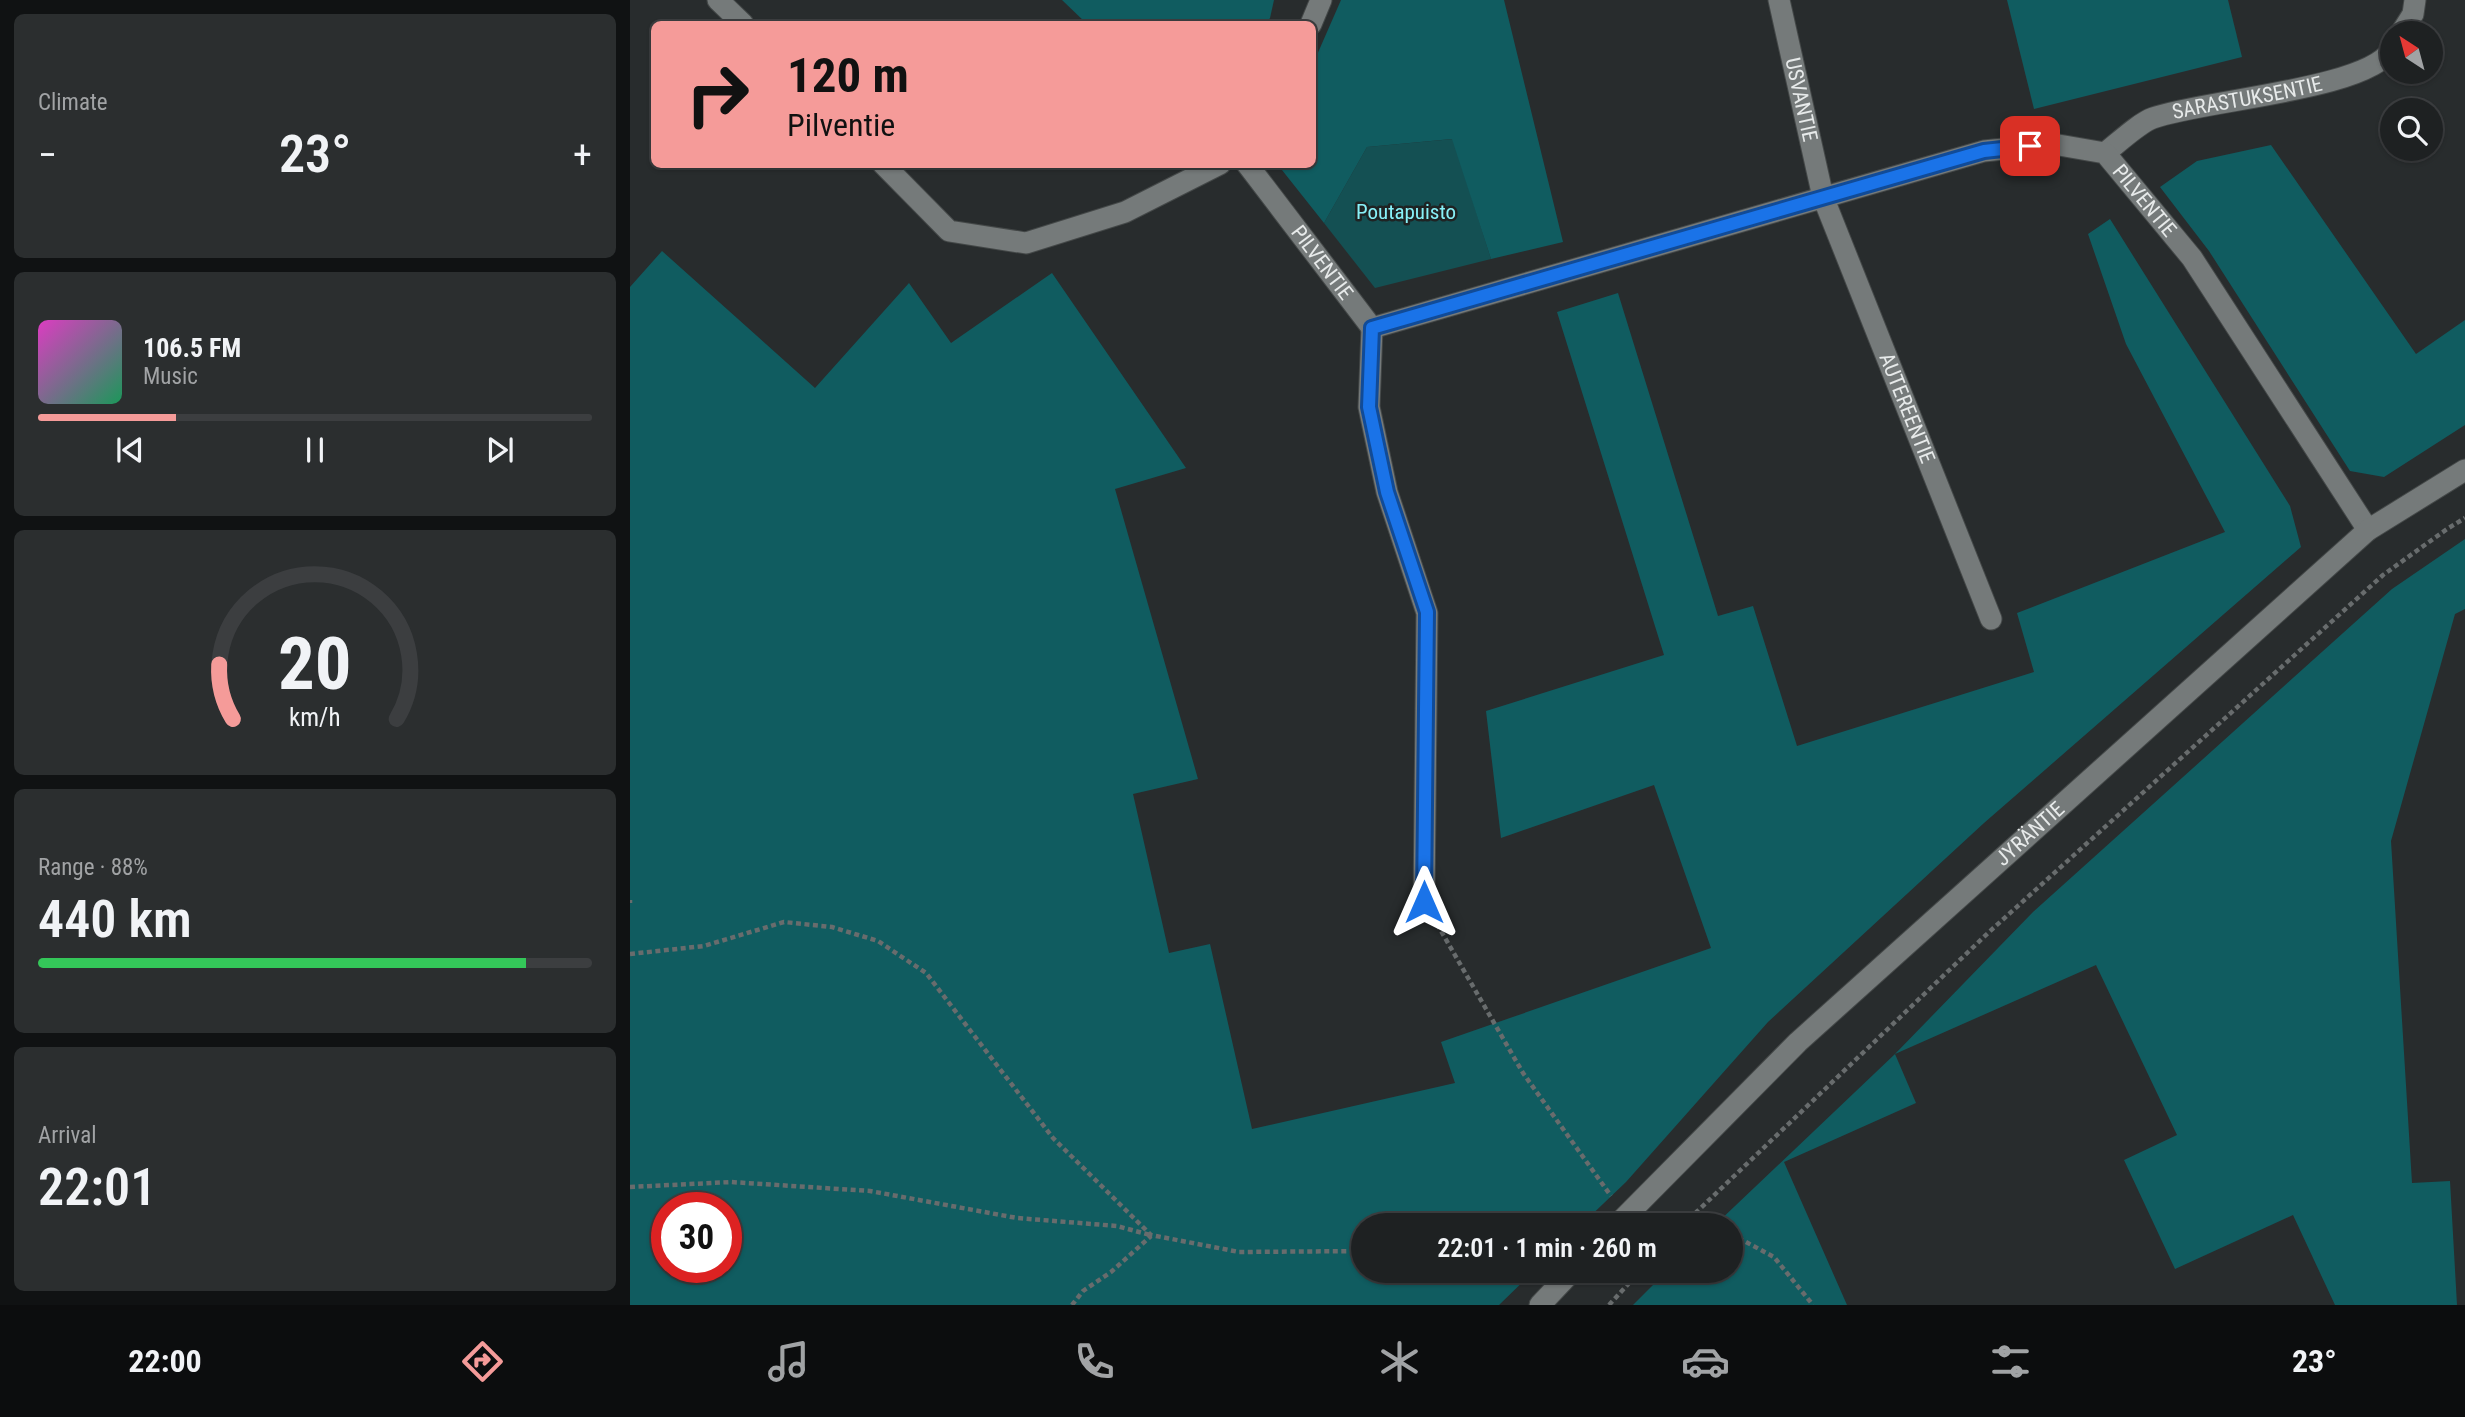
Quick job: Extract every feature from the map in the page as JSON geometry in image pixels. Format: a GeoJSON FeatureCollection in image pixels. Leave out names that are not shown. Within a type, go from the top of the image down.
{"type":"FeatureCollection","features":[{"type":"Feature","properties":{"kind":"street"},"geometry":{"type":"LineString","coordinates":[[718,0],[740,21]]}},
{"type":"Feature","properties":{"kind":"street"},"geometry":{"type":"LineString","coordinates":[[1312,21],[1321,0]]}},
{"type":"Feature","properties":{"kind":"street","name":"USVANTIE"},"geometry":{"type":"LineString","coordinates":[[1779,0],[1823,197]]}},
{"type":"Feature","properties":{"kind":"street"},"geometry":{"type":"LineString","coordinates":[[2409,21],[2413,14],[2415,0]]}},
{"type":"Feature","properties":{"kind":"street","name":"SARASTUKSENTIE"},"geometry":{"type":"LineString","coordinates":[[2105,153],[2151,118],[2341,79],[2380,61]]}},
{"type":"Feature","properties":{"kind":"street","name":"PILVENTIE"},"geometry":{"type":"LineString","coordinates":[[1250,168],[1372,328],[1984,151],[2053,144],[2105,153],[2192,258],[2368,530]]}},
{"type":"Feature","properties":{"kind":"street"},"geometry":{"type":"LineString","coordinates":[[887,168],[949,230],[1026,243],[1125,212],[1212,168]]}},
{"type":"Feature","properties":{"kind":"street","name":"AUTEREENTIE"},"geometry":{"type":"LineString","coordinates":[[1823,197],[1991,619]]}},
{"type":"Feature","properties":{"kind":"street"},"geometry":{"type":"LineString","coordinates":[[1372,328],[1369,407],[1387,492],[1427,612],[1424,902]]}},
{"type":"Feature","properties":{"kind":"street","name":"JYRÄNTIE"},"geometry":{"type":"LineString","coordinates":[[1629,1213],[1798,1042],[2368,530],[2465,470]]}},
{"type":"Feature","properties":{"kind":"street"},"geometry":{"type":"LineString","coordinates":[[1540,1305],[1561,1283]]}},
{"type":"Feature","properties":{"kind":"path"},"geometry":{"type":"LineString","coordinates":[[1698,1213],[1695,1211],[1988,933],[2383,575],[2465,518]]}},
{"type":"Feature","properties":{"kind":"path"},"geometry":{"type":"LineString","coordinates":[[1424,902],[1523,1073],[1601,1184],[1618,1213]]}},
{"type":"Feature","properties":{"kind":"path"},"geometry":{"type":"LineString","coordinates":[[630,954],[704,946],[784,922],[832,927],[878,942],[926,973],[1053,1138],[1151,1235]]}},
{"type":"Feature","properties":{"kind":"path"},"geometry":{"type":"LineString","coordinates":[[630,1187],[732,1182],[870,1191],[1017,1218],[1117,1226],[1239,1252],[1351,1251]]}},
{"type":"Feature","properties":{"kind":"path"},"geometry":{"type":"LineString","coordinates":[[1072,1305],[1083,1291],[1111,1272],[1151,1235]]}},
{"type":"Feature","properties":{"kind":"path"},"geometry":{"type":"LineString","coordinates":[[1743,1241],[1774,1258],[1813,1305]]}},
{"type":"Feature","properties":{"kind":"path"},"geometry":{"type":"LineString","coordinates":[[1609,1305],[1629,1283]]}},
{"type":"Feature","properties":{"kind":"green space","name":"Poutapuisto"},"geometry":{"type":"Polygon","coordinates":[[[1453,139],[1491,259],[1375,288],[1324,223],[1367,147],[1453,139]]]}},
{"type":"Feature","properties":{"kind":"shaded area"},"geometry":{"type":"Polygon","coordinates":[[[1062,0],[1274,0],[1268,21],[1084,21],[1062,0]]]}},
{"type":"Feature","properties":{"kind":"shaded area"},"geometry":{"type":"Polygon","coordinates":[[[1341,0],[1504,0],[1563,242],[1491,259],[1452,139],[1367,147],[1324,223],[1280,168],[1316,168],[1316,57],[1341,0]]]}},
{"type":"Feature","properties":{"kind":"shaded area"},"geometry":{"type":"Polygon","coordinates":[[[2007,0],[2228,0],[2242,57],[2034,109],[2007,0]]]}},
{"type":"Feature","properties":{"kind":"shaded area"},"geometry":{"type":"Polygon","coordinates":[[[2271,145],[2416,354],[2465,320],[2465,425],[2384,477],[2350,471],[2209,251],[2160,187],[2197,161],[2271,145]]]}},
{"type":"Feature","properties":{"kind":"shaded area"},"geometry":{"type":"Polygon","coordinates":[[[2110,219],[2290,506],[2301,547],[1984,823],[1768,1022],[1626,1182],[1594,1213],[1351,1213],[1351,1283],[1522,1283],[1499,1305],[630,1305],[630,287],[662,251],[815,388],[909,283],[951,343],[1052,273],[1186,468],[1115,489],[1198,779],[1133,794],[1169,953],[1210,944],[1252,1129],[1455,1083],[1441,1042],[1711,948],[1654,785],[1501,838],[1486,711],[1664,655],[1557,312],[1618,293],[1718,616],[1753,606],[1797,746],[2034,672],[2017,613],[2225,532],[2126,344],[2088,234],[2110,219]]]}},
{"type":"Feature","properties":{"kind":"shaded area"},"geometry":{"type":"Polygon","coordinates":[[[2465,539],[2465,609],[2455,614],[2391,841],[2412,1183],[2450,1181],[2457,1305],[2335,1305],[2293,1215],[2175,1269],[2124,1160],[2177,1135],[2096,965],[1895,1054],[2033,912],[2392,589],[2465,539]]]}},
{"type":"Feature","properties":{"kind":"shaded area"},"geometry":{"type":"Polygon","coordinates":[[[1895,1054],[1916,1103],[1784,1162],[1847,1305],[1633,1305],[1655,1283],[1743,1283],[1743,1213],[1728,1213],[1895,1054]]]}},
{"type":"Feature","properties":{"kind":"route"},"geometry":{"type":"LineString","coordinates":[[1424,902],[1427,612],[1387,492],[1369,407],[1372,328],[1984,151],[2030,146]]}}]}
